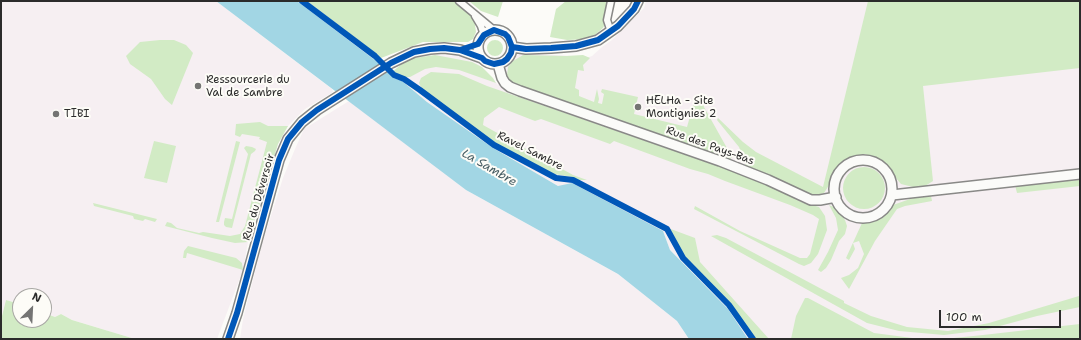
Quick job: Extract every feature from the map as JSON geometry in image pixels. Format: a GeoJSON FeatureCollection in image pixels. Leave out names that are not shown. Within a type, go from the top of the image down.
{"type":"FeatureCollection","features":[{"type":"Feature","properties":{"kind":"street"},"geometry":{"type":"LineString","coordinates":[[459,1],[494,30],[505,34],[508,37],[512,47],[511,53],[507,59],[498,64],[489,63],[482,58],[479,53],[478,44],[484,35],[494,30]]}},
{"type":"Feature","properties":{"kind":"street"},"geometry":{"type":"LineString","coordinates":[[611,1],[607,20],[611,32]]}},
{"type":"Feature","properties":{"kind":"street"},"geometry":{"type":"LineString","coordinates":[[512,47],[526,49],[576,46],[598,40],[611,32],[634,9],[638,1]]}},
{"type":"Feature","properties":{"kind":"street"},"geometry":{"type":"LineString","coordinates":[[473,13],[481,26],[484,35]]}},
{"type":"Feature","properties":{"kind":"street","name":"Rue du Déversoir"},"geometry":{"type":"LineString","coordinates":[[460,50],[478,44]]}},
{"type":"Feature","properties":{"kind":"street","name":"Rue du Déversoir"},"geometry":{"type":"LineString","coordinates":[[228,339],[279,160],[288,139],[302,122],[317,110],[391,64],[414,52],[430,48],[444,48],[460,50],[482,58]]}},
{"type":"Feature","properties":{"kind":"street","name":"Rue des Pays-Bas"},"geometry":{"type":"LineString","coordinates":[[498,64],[505,83],[520,91],[720,161],[768,180],[811,200],[836,197]]}},
{"type":"Feature","properties":{"kind":"street"},"geometry":{"type":"LineString","coordinates":[[857,161],[876,163],[884,169],[889,176],[892,186],[892,195],[888,204],[875,216],[866,218],[857,217],[848,213],[840,206],[836,197],[834,188],[836,179],[841,170],[848,164],[857,161]]}},
{"type":"Feature","properties":{"kind":"street"},"geometry":{"type":"LineString","coordinates":[[892,195],[1080,174]]}},
{"type":"Feature","properties":{"kind":"shaded area"},"geometry":{"type":"Polygon","coordinates":[[[1,1],[216,1],[332,89],[333,92],[305,109],[288,126],[278,144],[248,242],[243,270],[217,339],[135,339],[72,320],[61,314],[55,317],[52,316],[52,288],[12,288],[12,302],[6,300],[1,320],[1,1]]]}},
{"type":"Feature","properties":{"kind":"shaded area"},"geometry":{"type":"Polygon","coordinates":[[[646,1],[1080,1],[1080,339],[748,339],[728,309],[670,250],[663,231],[558,186],[493,148],[427,102],[402,81],[394,78],[394,75],[408,59],[437,55],[460,56],[478,64],[498,85],[508,63],[521,53],[592,56],[612,40],[644,8],[646,1]]]}},
{"type":"Feature","properties":{"kind":"shaded area"},"geometry":{"type":"Polygon","coordinates":[[[349,101],[466,190],[618,274],[677,321],[689,339],[240,339],[243,319],[263,241],[283,178],[304,129],[349,101]]]}},
{"type":"Feature","properties":{"kind":"green space"},"geometry":{"type":"Polygon","coordinates":[[[307,1],[456,1],[474,18],[476,32],[473,39],[468,42],[423,42],[381,58],[307,1]]]}},
{"type":"Feature","properties":{"kind":"green space"},"geometry":{"type":"Polygon","coordinates":[[[469,1],[503,1],[498,17],[481,11],[469,1]]]}},
{"type":"Feature","properties":{"kind":"green space"},"geometry":{"type":"Polygon","coordinates":[[[566,1],[610,1],[606,22],[603,28],[590,39],[567,40],[550,37],[556,9],[566,1]]]}},
{"type":"Feature","properties":{"kind":"green space"},"geometry":{"type":"Polygon","coordinates":[[[868,1],[1080,1],[1080,68],[923,86],[933,181],[922,188],[901,184],[889,168],[882,162],[865,154],[848,158],[834,174],[824,193],[813,196],[746,166],[739,147],[717,120],[718,118],[743,142],[756,152],[823,187],[868,1]]]}},
{"type":"Feature","properties":{"kind":"green space"},"geometry":{"type":"Polygon","coordinates":[[[174,40],[186,45],[193,53],[172,105],[165,99],[151,79],[130,64],[126,56],[140,42],[174,40]]]}},
{"type":"Feature","properties":{"kind":"green space"},"geometry":{"type":"Polygon","coordinates":[[[495,40],[501,42],[503,48],[501,54],[495,56],[489,54],[487,48],[489,42],[495,40]]]}},
{"type":"Feature","properties":{"kind":"green space"},"geometry":{"type":"Polygon","coordinates":[[[435,55],[472,62],[482,67],[496,83],[459,70],[436,67],[425,69],[410,77],[405,77],[392,72],[408,59],[435,55]]]}},
{"type":"Feature","properties":{"kind":"green space"},"geometry":{"type":"Polygon","coordinates":[[[523,55],[583,55],[590,58],[583,65],[584,71],[578,70],[575,88],[579,90],[579,96],[594,102],[597,89],[599,99],[598,103],[602,104],[604,94],[601,92],[602,89],[638,97],[634,114],[687,127],[696,95],[701,97],[704,107],[732,157],[729,161],[521,87],[511,82],[507,75],[508,67],[513,61],[523,55]]]}},
{"type":"Feature","properties":{"kind":"green space"},"geometry":{"type":"Polygon","coordinates":[[[431,72],[459,74],[487,86],[761,181],[801,202],[819,207],[825,216],[827,230],[818,254],[811,263],[804,266],[694,209],[695,206],[740,231],[800,258],[807,258],[810,254],[819,219],[790,205],[614,141],[610,144],[541,119],[535,121],[499,107],[484,118],[483,125],[573,175],[587,180],[578,180],[572,177],[548,173],[497,145],[454,115],[434,97],[422,89],[419,83],[421,78],[431,72]]]}},
{"type":"Feature","properties":{"kind":"green space"},"geometry":{"type":"Polygon","coordinates":[[[260,122],[268,126],[288,126],[278,144],[248,242],[235,243],[165,226],[167,222],[171,223],[177,228],[199,233],[203,232],[230,236],[240,234],[245,226],[267,142],[259,139],[260,137],[242,134],[240,137],[235,135],[236,124],[260,122]]]}},
{"type":"Feature","properties":{"kind":"green space"},"geometry":{"type":"Polygon","coordinates":[[[154,141],[176,146],[167,183],[144,178],[154,141]]]}},
{"type":"Feature","properties":{"kind":"green space"},"geometry":{"type":"Polygon","coordinates":[[[236,141],[240,142],[219,222],[216,222],[236,141]]]}},
{"type":"Feature","properties":{"kind":"green space"},"geometry":{"type":"Polygon","coordinates":[[[246,146],[256,149],[251,154],[232,228],[226,227],[224,225],[225,218],[232,219],[248,154],[244,148],[246,146]]]}},
{"type":"Feature","properties":{"kind":"green space"},"geometry":{"type":"Polygon","coordinates":[[[864,167],[879,173],[885,188],[879,203],[864,209],[849,203],[843,188],[849,173],[864,167]]]}},
{"type":"Feature","properties":{"kind":"green space"},"geometry":{"type":"Polygon","coordinates":[[[1080,180],[1080,186],[1017,193],[1015,185],[1080,180]]]}},
{"type":"Feature","properties":{"kind":"green space"},"geometry":{"type":"Polygon","coordinates":[[[931,196],[932,201],[897,209],[875,241],[849,289],[841,278],[849,275],[858,268],[864,254],[859,241],[853,243],[855,249],[849,260],[846,258],[862,223],[883,216],[893,205],[913,198],[931,196]]]}},
{"type":"Feature","properties":{"kind":"green space"},"geometry":{"type":"Polygon","coordinates":[[[93,203],[157,219],[155,222],[145,219],[143,221],[134,219],[133,216],[94,206],[93,203]]]}},
{"type":"Feature","properties":{"kind":"green space"},"geometry":{"type":"Polygon","coordinates":[[[829,205],[836,208],[845,220],[847,226],[845,234],[839,241],[831,260],[826,268],[821,272],[818,270],[838,230],[836,218],[829,205]]]}},
{"type":"Feature","properties":{"kind":"green space"},"geometry":{"type":"Polygon","coordinates":[[[668,228],[695,238],[700,262],[769,339],[755,339],[705,277],[675,247],[668,228]]]}},
{"type":"Feature","properties":{"kind":"green space"},"geometry":{"type":"Polygon","coordinates":[[[717,235],[726,238],[844,301],[844,303],[871,316],[907,327],[948,331],[989,323],[1079,296],[1080,307],[1037,316],[985,330],[944,335],[899,331],[867,323],[711,236],[717,235]]]}},
{"type":"Feature","properties":{"kind":"green space"},"geometry":{"type":"Polygon","coordinates":[[[188,246],[236,258],[242,263],[243,270],[187,253],[186,258],[183,258],[184,251],[188,246]]]}},
{"type":"Feature","properties":{"kind":"green space"},"geometry":{"type":"Polygon","coordinates":[[[805,298],[808,298],[874,333],[920,339],[791,339],[796,316],[805,298]]]}},
{"type":"Feature","properties":{"kind":"green space"},"geometry":{"type":"Polygon","coordinates":[[[6,300],[12,302],[12,328],[52,328],[52,316],[55,317],[61,314],[72,320],[135,339],[1,339],[1,320],[6,300]]]}},
{"type":"Feature","properties":{"kind":"green space"},"geometry":{"type":"Polygon","coordinates":[[[1080,324],[1080,339],[944,339],[983,335],[1080,324]]]}},
{"type":"Feature","properties":{"kind":"water","name":"La Sambre"},"geometry":{"type":"Polygon","coordinates":[[[216,1],[297,1],[376,61],[394,78],[402,81],[427,102],[493,148],[558,186],[572,183],[663,231],[670,250],[728,309],[748,339],[689,339],[677,321],[618,274],[466,190],[216,1]]]}},
{"type":"Feature","properties":{"kind":"cycle path","name":"Ravel Sambre"},"geometry":{"type":"LineString","coordinates":[[302,1],[375,56],[394,75],[404,79],[420,90],[494,145],[556,178],[573,180],[667,229],[683,258],[729,305],[753,339]]}},
{"type":"Feature","properties":{"kind":"cycle path"},"geometry":{"type":"LineString","coordinates":[[512,47],[526,49],[576,46],[598,40],[618,26],[634,9],[638,1]]}},
{"type":"Feature","properties":{"kind":"cycle path"},"geometry":{"type":"LineString","coordinates":[[228,339],[237,313],[279,160],[288,139],[302,122],[317,110],[391,63],[414,52],[444,48],[460,50],[494,64],[503,62],[507,59],[511,53],[512,47],[508,37],[505,34],[494,30],[484,35],[478,44],[460,50]]}},
{"type":"Feature","properties":{"kind":"place","name":"Ressourcerie du Val de Sambre"},"geometry":{"type":"Point","coordinates":[198,86]}},
{"type":"Feature","properties":{"kind":"place","name":"HELHa - Site Montignies 2"},"geometry":{"type":"Point","coordinates":[638,107]}},
{"type":"Feature","properties":{"kind":"place","name":"TIBI"},"geometry":{"type":"Point","coordinates":[56,114]}}]}
